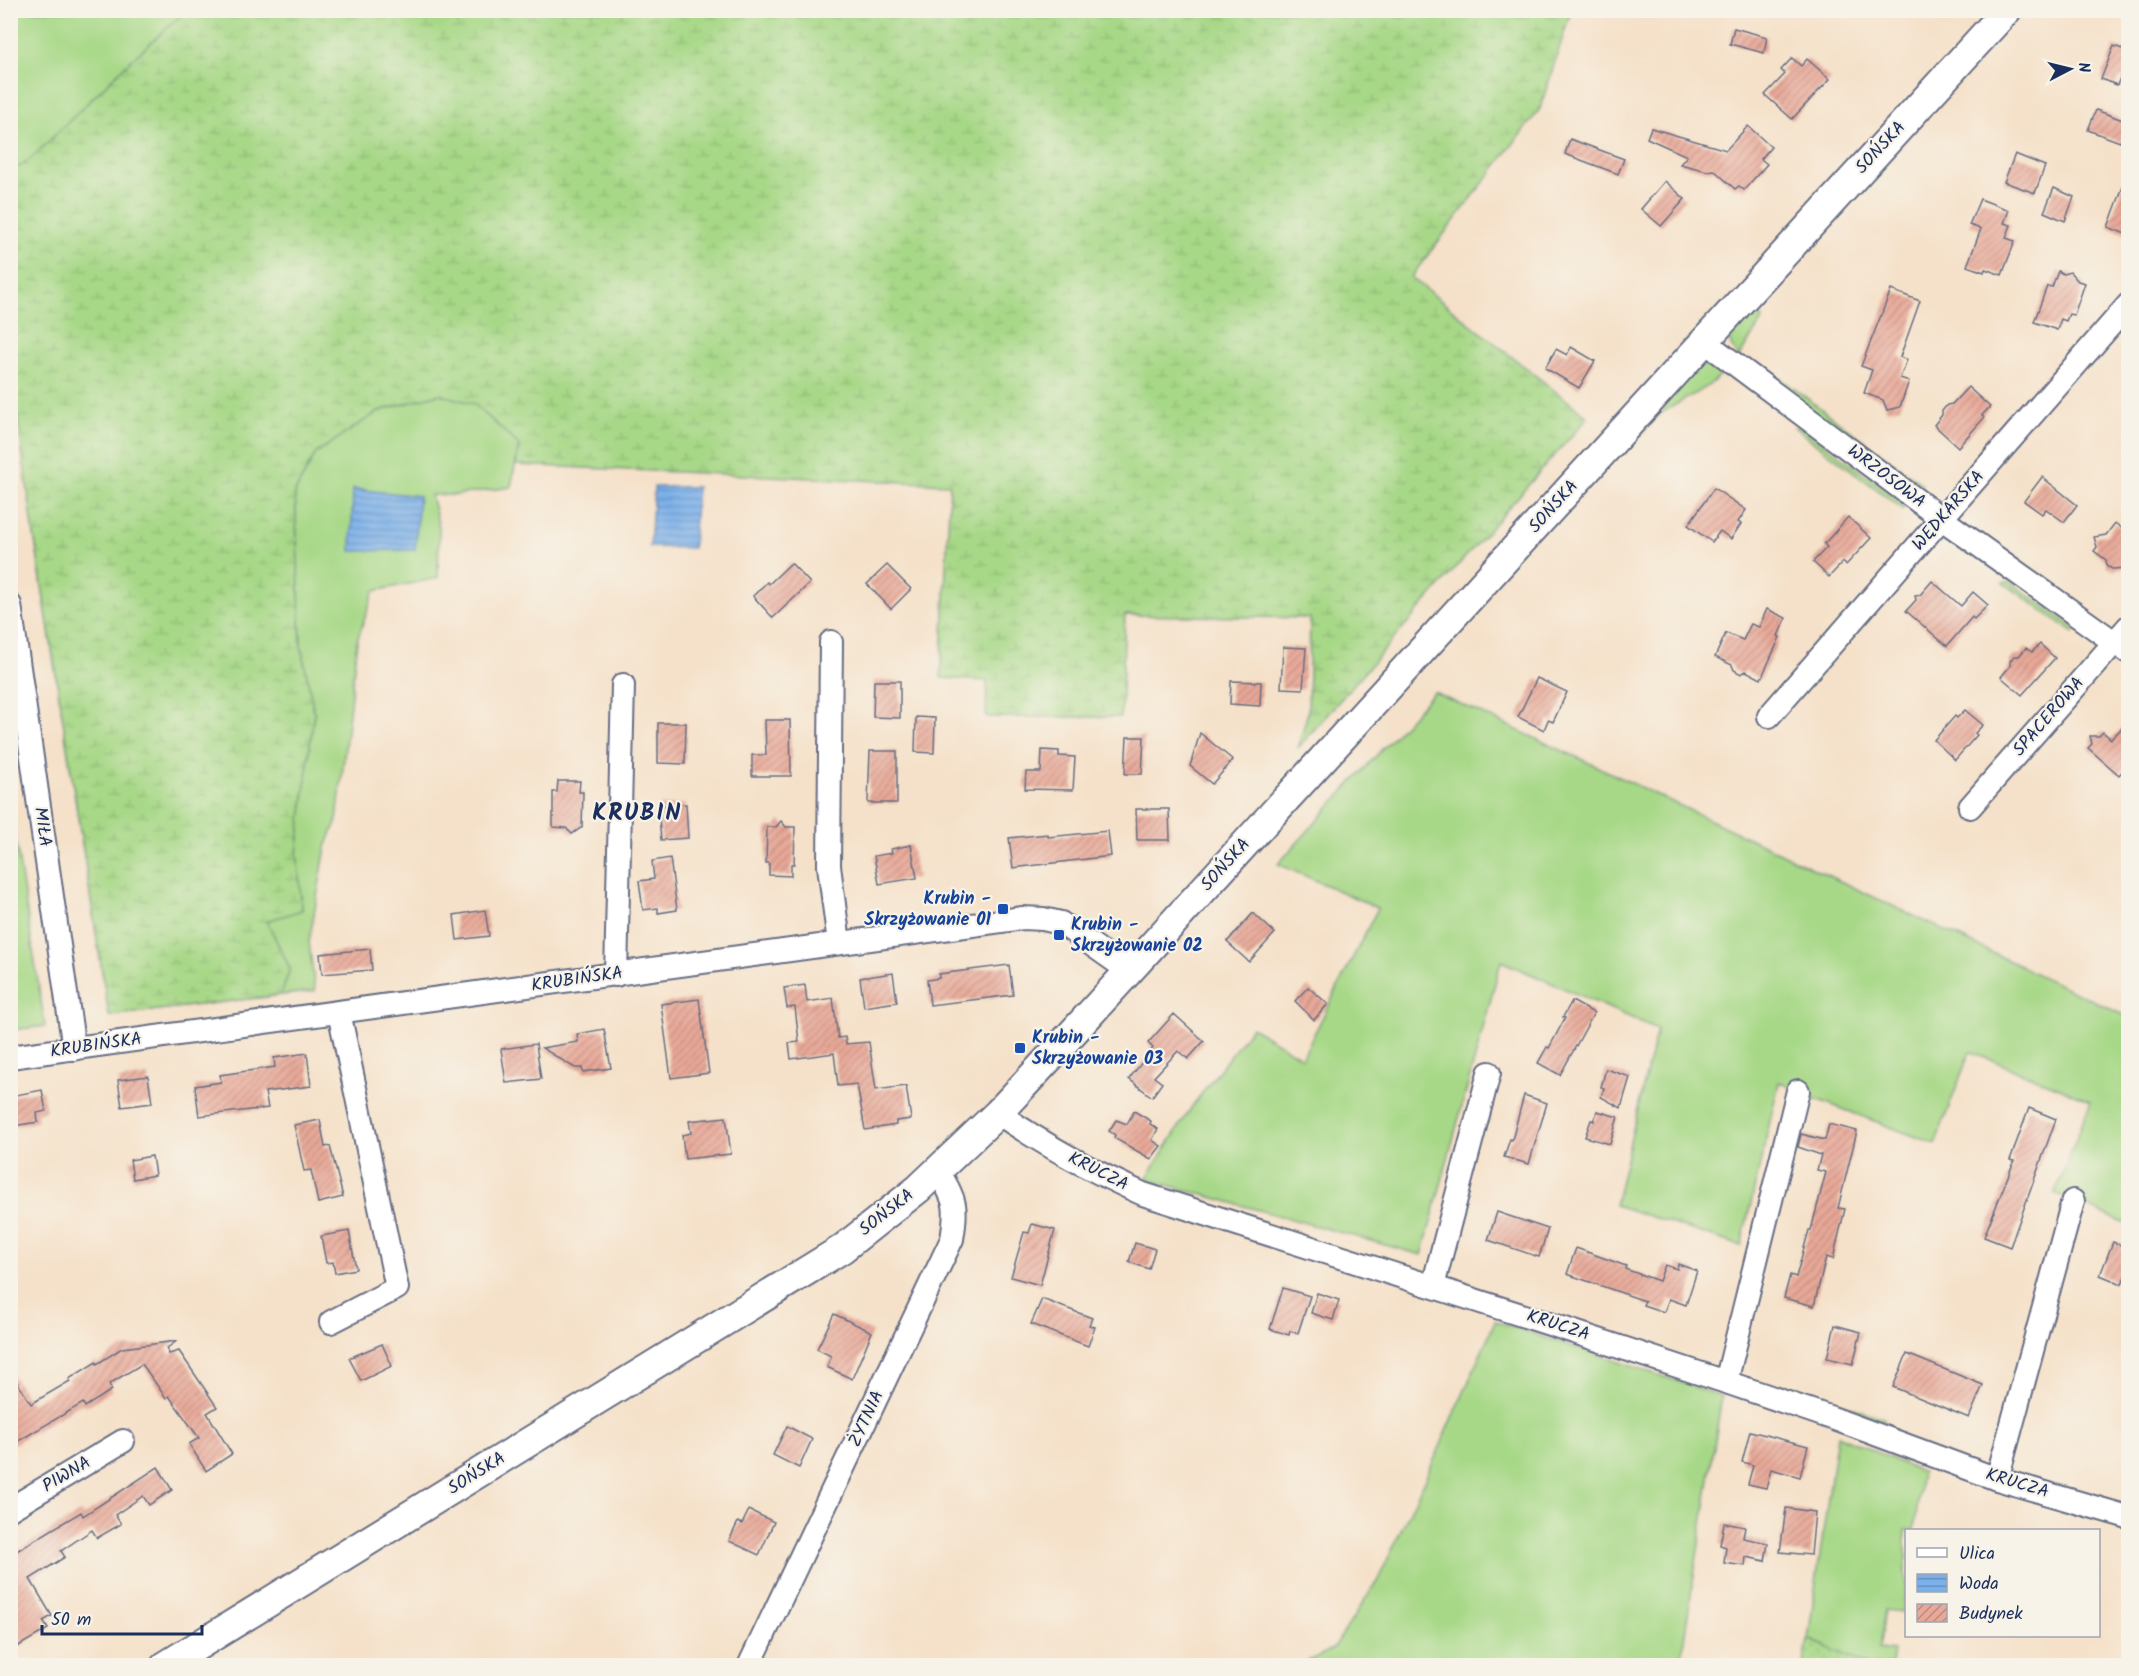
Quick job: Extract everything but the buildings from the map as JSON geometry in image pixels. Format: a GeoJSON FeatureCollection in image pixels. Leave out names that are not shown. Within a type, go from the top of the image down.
{"type":"FeatureCollection","features":[{"type":"Feature","properties":{"kind":"street","name":"SOŃSKA"},"geometry":{"type":"LineString","coordinates":[[165,1665],[842,1249],[918,1189],[998,1113],[2007,10]]}},
{"type":"Feature","properties":{"kind":"street","name":"WĘDKARSKA"},"geometry":{"type":"LineString","coordinates":[[1769,716],[2128,305]]}},
{"type":"Feature","properties":{"kind":"street","name":"WRZOSOWA"},"geometry":{"type":"LineString","coordinates":[[1704,341],[1942,519],[2124,640]]}},
{"type":"Feature","properties":{"kind":"street","name":"MIŁA"},"geometry":{"type":"LineString","coordinates":[[10,605],[74,1049]]}},
{"type":"Feature","properties":{"kind":"street","name":"SPACEROWA"},"geometry":{"type":"LineString","coordinates":[[1970,807],[2124,640]]}},
{"type":"Feature","properties":{"kind":"street"},"geometry":{"type":"LineString","coordinates":[[831,642],[829,866],[839,943]]}},
{"type":"Feature","properties":{"kind":"street"},"geometry":{"type":"LineString","coordinates":[[616,975],[623,685]]}},
{"type":"Feature","properties":{"kind":"street","name":"KRUBIŃSKA"},"geometry":{"type":"LineString","coordinates":[[10,1057],[1023,918],[1061,923],[1129,971]]}},
{"type":"Feature","properties":{"kind":"street"},"geometry":{"type":"LineString","coordinates":[[331,1322],[397,1288],[339,1012]]}},
{"type":"Feature","properties":{"kind":"street"},"geometry":{"type":"LineString","coordinates":[[1433,1286],[1489,1073]]}},
{"type":"Feature","properties":{"kind":"street"},"geometry":{"type":"LineString","coordinates":[[1726,1382],[1798,1091]]}},
{"type":"Feature","properties":{"kind":"street","name":"KRUCZA"},"geometry":{"type":"LineString","coordinates":[[998,1113],[1022,1131],[1096,1173],[1143,1194],[1726,1382],[1832,1418],[1997,1479],[2128,1517]]}},
{"type":"Feature","properties":{"kind":"street","name":"ŻYTNIA"},"geometry":{"type":"LineString","coordinates":[[749,1665],[952,1239],[955,1218],[954,1198],[938,1170]]}},
{"type":"Feature","properties":{"kind":"street"},"geometry":{"type":"LineString","coordinates":[[1997,1479],[2073,1202]]}},
{"type":"Feature","properties":{"kind":"street","name":"PIWNA"},"geometry":{"type":"LineString","coordinates":[[10,1509],[123,1441]]}},
{"type":"Feature","properties":{"kind":"green space"},"geometry":{"type":"Polygon","coordinates":[[[187,10],[1571,11],[1540,109],[1411,277],[1588,417],[1298,748],[1308,712],[1310,618],[1125,615],[1121,717],[986,717],[987,681],[941,678],[950,484],[516,465],[519,445],[474,404],[439,394],[379,411],[316,453],[295,492],[301,646],[314,712],[297,853],[302,910],[267,921],[290,969],[281,995],[109,1016],[32,521],[11,370],[11,172],[32,158],[125,66],[187,10]]]}},
{"type":"Feature","properties":{"kind":"green space"},"geometry":{"type":"Polygon","coordinates":[[[11,11],[187,11],[125,66],[32,158],[11,172],[11,11]]]}},
{"type":"Feature","properties":{"kind":"green space"},"geometry":{"type":"Polygon","coordinates":[[[1748,310],[1753,310],[1763,319],[1739,357],[1729,337],[1733,327],[1748,310]]]}},
{"type":"Feature","properties":{"kind":"green space"},"geometry":{"type":"Polygon","coordinates":[[[1707,363],[1725,371],[1708,386],[1661,413],[1622,454],[1621,448],[1700,365],[1707,363]]]}},
{"type":"Feature","properties":{"kind":"green space"},"geometry":{"type":"Polygon","coordinates":[[[1761,364],[1922,484],[1918,489],[1756,369],[1761,364]]]}},
{"type":"Feature","properties":{"kind":"green space"},"geometry":{"type":"Polygon","coordinates":[[[439,394],[474,403],[519,445],[511,487],[456,495],[431,495],[439,527],[438,578],[374,591],[357,641],[337,820],[326,847],[309,942],[315,991],[109,1016],[32,521],[62,478],[302,910],[297,853],[314,712],[301,646],[295,492],[316,453],[379,411],[439,394]]]}},
{"type":"Feature","properties":{"kind":"green space"},"geometry":{"type":"Polygon","coordinates":[[[1800,426],[1906,504],[1903,509],[1794,427],[1800,426]]]}},
{"type":"Feature","properties":{"kind":"green space"},"geometry":{"type":"Polygon","coordinates":[[[2009,581],[2076,629],[2074,633],[2004,583],[2009,581]]]}},
{"type":"Feature","properties":{"kind":"green space"},"geometry":{"type":"Polygon","coordinates":[[[1434,692],[2128,1017],[2128,1224],[2055,1193],[2091,1101],[1970,1051],[1935,1144],[1811,1097],[1779,1082],[1741,1246],[1615,1205],[1657,1029],[1501,961],[1422,1255],[1146,1179],[1193,1105],[1252,1027],[1302,1058],[1378,908],[1278,864],[1434,692]]]}},
{"type":"Feature","properties":{"kind":"green space"},"geometry":{"type":"Polygon","coordinates":[[[10,805],[45,1026],[11,1030],[10,1030],[10,805]]]}},
{"type":"Feature","properties":{"kind":"green space"},"geometry":{"type":"Polygon","coordinates":[[[1495,1321],[1722,1396],[1680,1665],[1300,1665],[1333,1649],[1378,1580],[1495,1321]]]}},
{"type":"Feature","properties":{"kind":"green space"},"geometry":{"type":"Polygon","coordinates":[[[1829,1399],[1885,1419],[1884,1422],[1879,1424],[1830,1407],[1829,1399]]]}},
{"type":"Feature","properties":{"kind":"green space"},"geometry":{"type":"Polygon","coordinates":[[[1837,1435],[1922,1472],[1914,1529],[1905,1529],[1903,1612],[1885,1610],[1879,1649],[1894,1651],[1892,1665],[1868,1665],[1808,1639],[1837,1435]]]}},
{"type":"Feature","properties":{"kind":"green space"},"geometry":{"type":"Polygon","coordinates":[[[1808,1639],[1868,1665],[1804,1665],[1808,1639]]]}},
{"type":"Feature","properties":{"kind":"water"},"geometry":{"type":"Polygon","coordinates":[[[654,487],[697,487],[693,548],[650,547],[654,487]]]}},
{"type":"Feature","properties":{"kind":"water"},"geometry":{"type":"Polygon","coordinates":[[[353,489],[419,496],[415,550],[351,551],[353,489]]]}},
{"type":"Feature","properties":{"kind":"place","name":"Krubin - Skrzyżowanie 01"},"geometry":{"type":"Point","coordinates":[1003,909]}},
{"type":"Feature","properties":{"kind":"place","name":"Krubin - Skrzyżowanie 02"},"geometry":{"type":"Point","coordinates":[1059,935]}},
{"type":"Feature","properties":{"kind":"place","name":"Krubin - Skrzyżowanie 03"},"geometry":{"type":"Point","coordinates":[1020,1048]}},
{"type":"Feature","properties":{"kind":"district","name":"KRUBIN"},"geometry":{"type":"Point","coordinates":[637,813]}}]}
